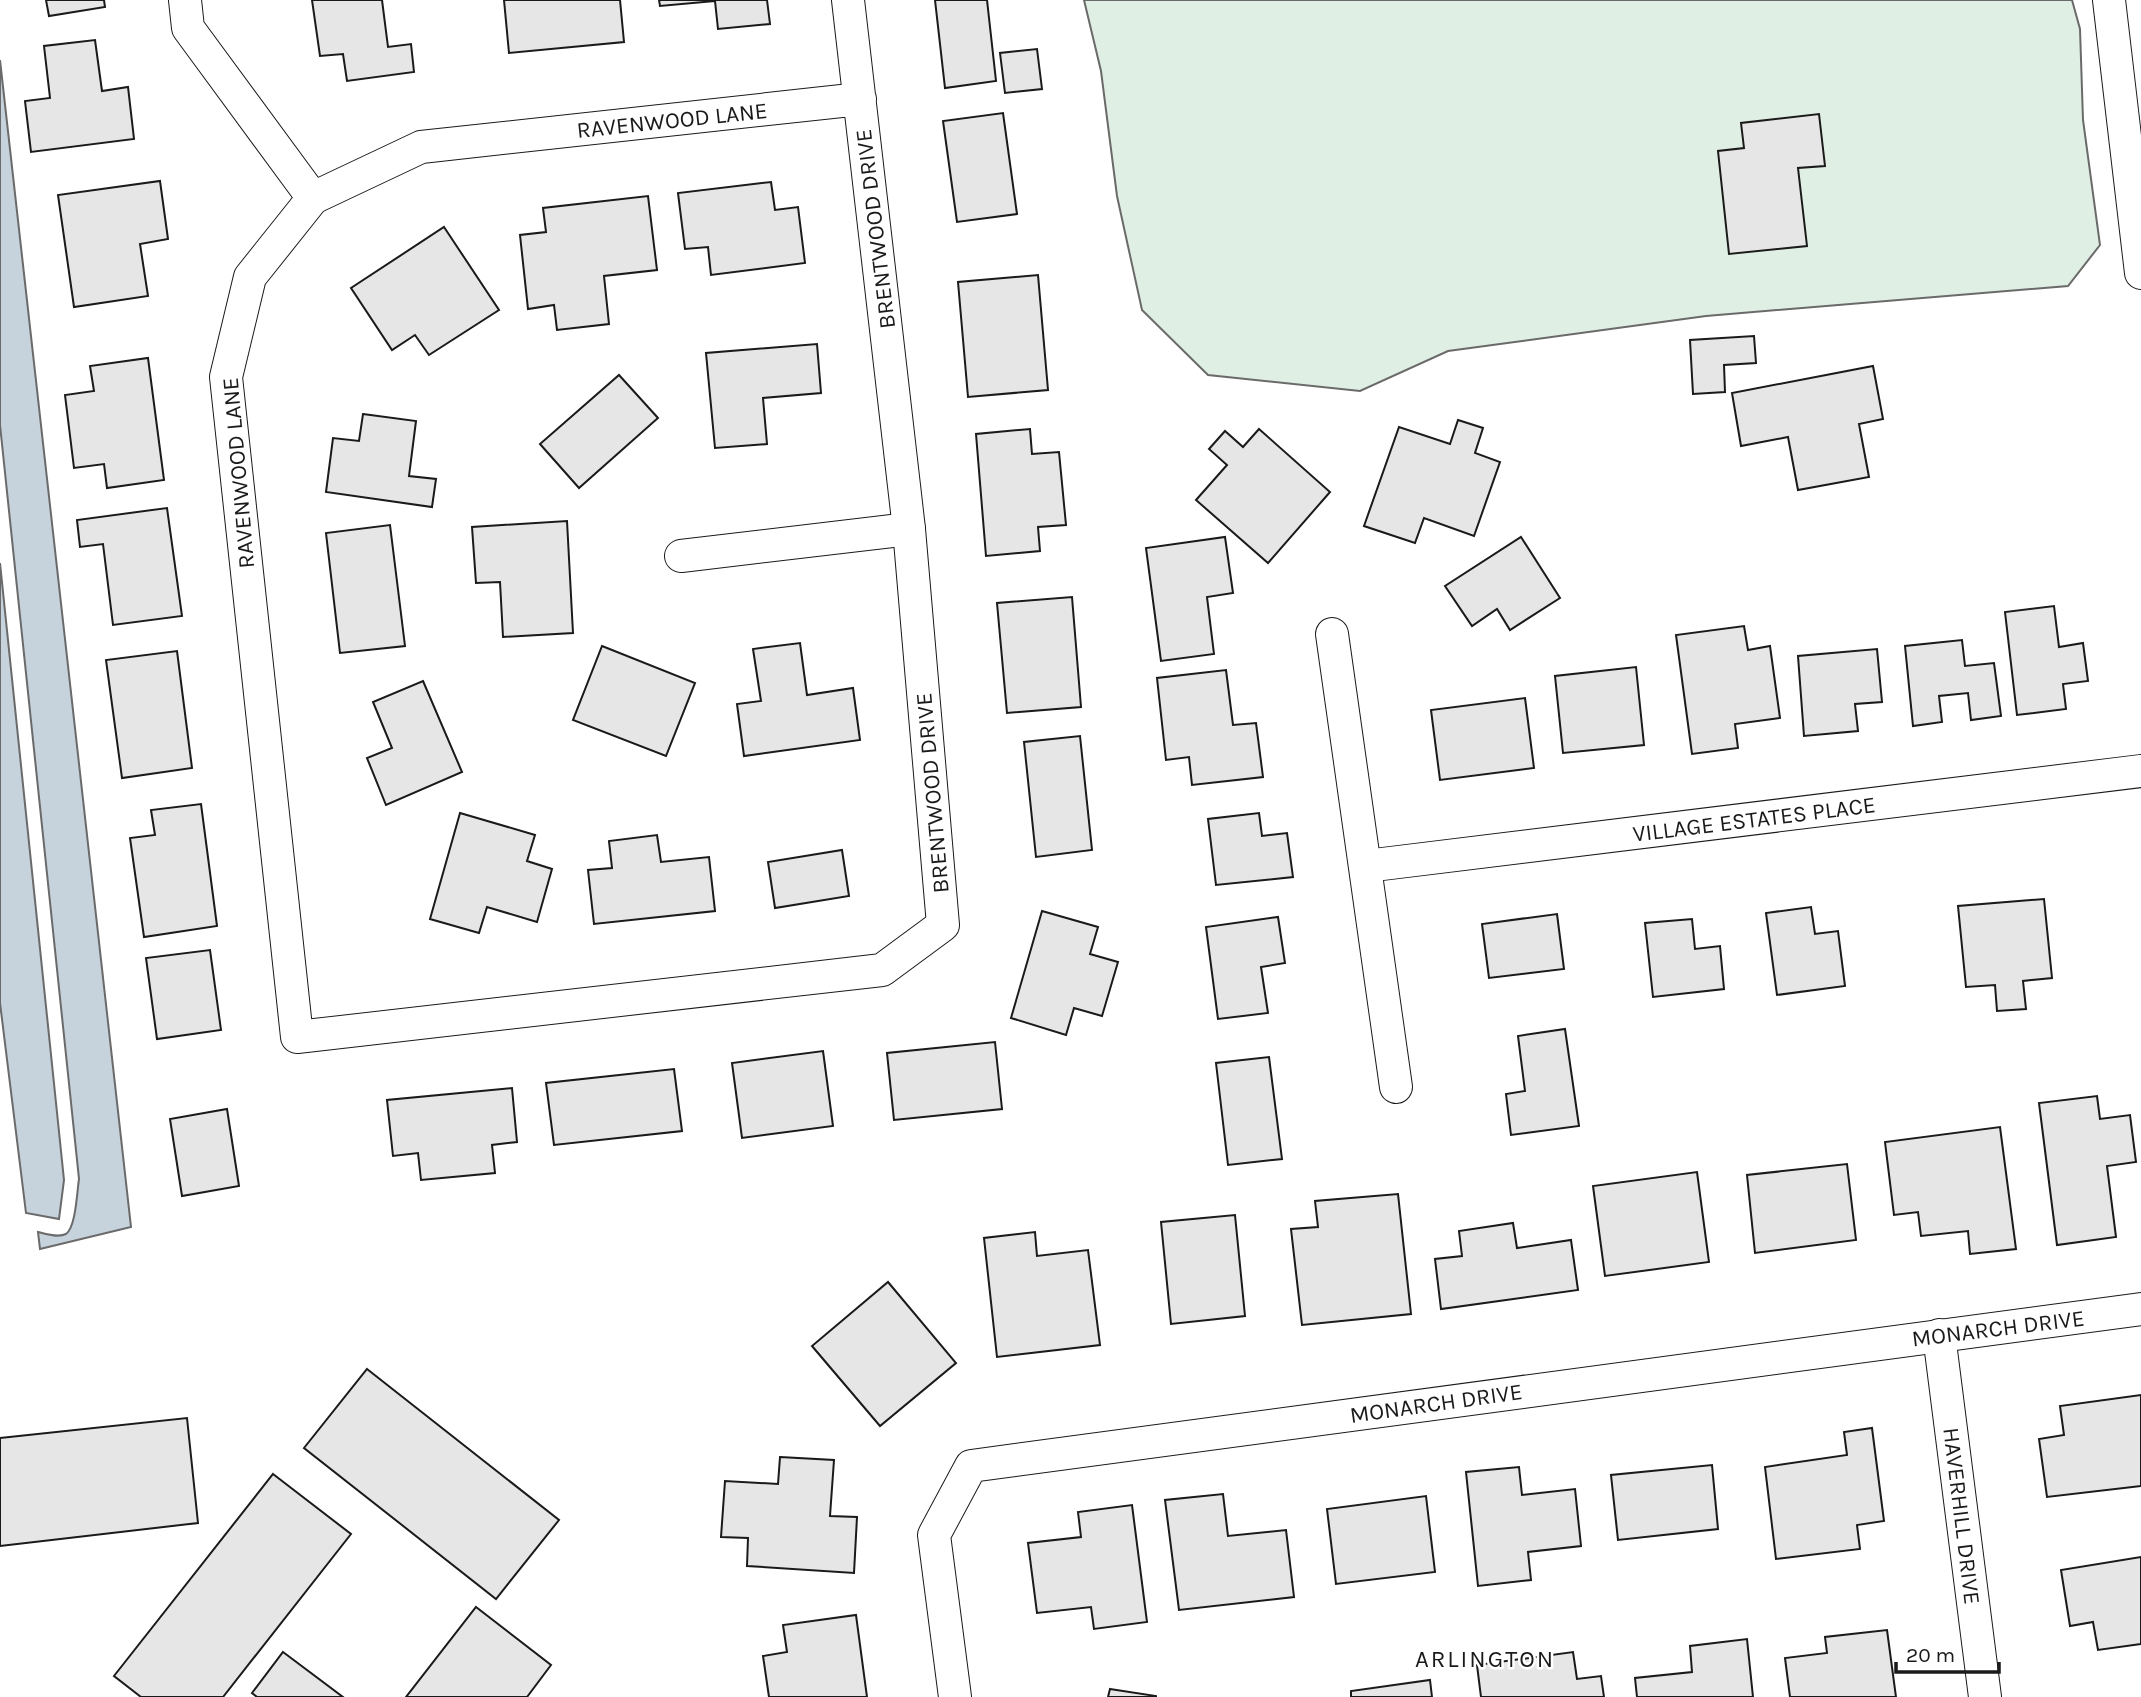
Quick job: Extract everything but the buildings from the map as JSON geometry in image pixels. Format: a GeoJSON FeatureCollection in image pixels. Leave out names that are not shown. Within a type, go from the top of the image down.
{"type":"FeatureCollection","features":[{"type":"Feature","properties":{"kind":"street"},"geometry":{"type":"LineString","coordinates":[[185,0],[188,27],[313,198]]}},
{"type":"Feature","properties":{"kind":"street","name":"BRENTWOOD DRIVE"},"geometry":{"type":"LineString","coordinates":[[297,1037],[882,970],[943,925],[909,529],[848,0]]}},
{"type":"Feature","properties":{"kind":"street"},"geometry":{"type":"LineString","coordinates":[[2109,0],[2141,273]]}},
{"type":"Feature","properties":{"kind":"street","name":"RAVENWOOD LANE"},"geometry":{"type":"LineString","coordinates":[[297,1037],[226,377],[250,278],[313,198],[421,147],[860,99]]}},
{"type":"Feature","properties":{"kind":"street"},"geometry":{"type":"LineString","coordinates":[[681,556],[909,529]]}},
{"type":"Feature","properties":{"kind":"street"},"geometry":{"type":"LineString","coordinates":[[1332,634],[1396,1087]]}},
{"type":"Feature","properties":{"kind":"street","name":"VILLAGE ESTATES PLACE"},"geometry":{"type":"LineString","coordinates":[[1366,866],[2141,771]]}},
{"type":"Feature","properties":{"kind":"street","name":"MONARCH DRIVE"},"geometry":{"type":"LineString","coordinates":[[955,1697],[934,1535],[971,1466],[2141,1309]]}},
{"type":"Feature","properties":{"kind":"street","name":"HAVERHILL DRIVE"},"geometry":{"type":"LineString","coordinates":[[1939,1335],[1985,1697]]}},
{"type":"Feature","properties":{"kind":"green space"},"geometry":{"type":"Polygon","coordinates":[[[1084,0],[2072,0],[2080,29],[2083,120],[2100,245],[2068,286],[1706,316],[1448,351],[1360,391],[1208,375],[1142,310],[1117,196],[1101,71],[1084,0]]]}},
{"type":"Feature","properties":{"kind":"shaded area"},"geometry":{"type":"Polygon","coordinates":[[[0,60],[131,1227],[40,1249],[38,1232],[59,1236],[69,1230],[74,1217],[79,1179],[0,425],[0,60]]]}},
{"type":"Feature","properties":{"kind":"shaded area"},"geometry":{"type":"Polygon","coordinates":[[[0,563],[64,1180],[59,1219],[26,1213],[0,1003],[0,563]]]}},
{"type":"Feature","properties":{"kind":"district","name":"ARLINGTON"},"geometry":{"type":"Point","coordinates":[1485,1659]}}]}
